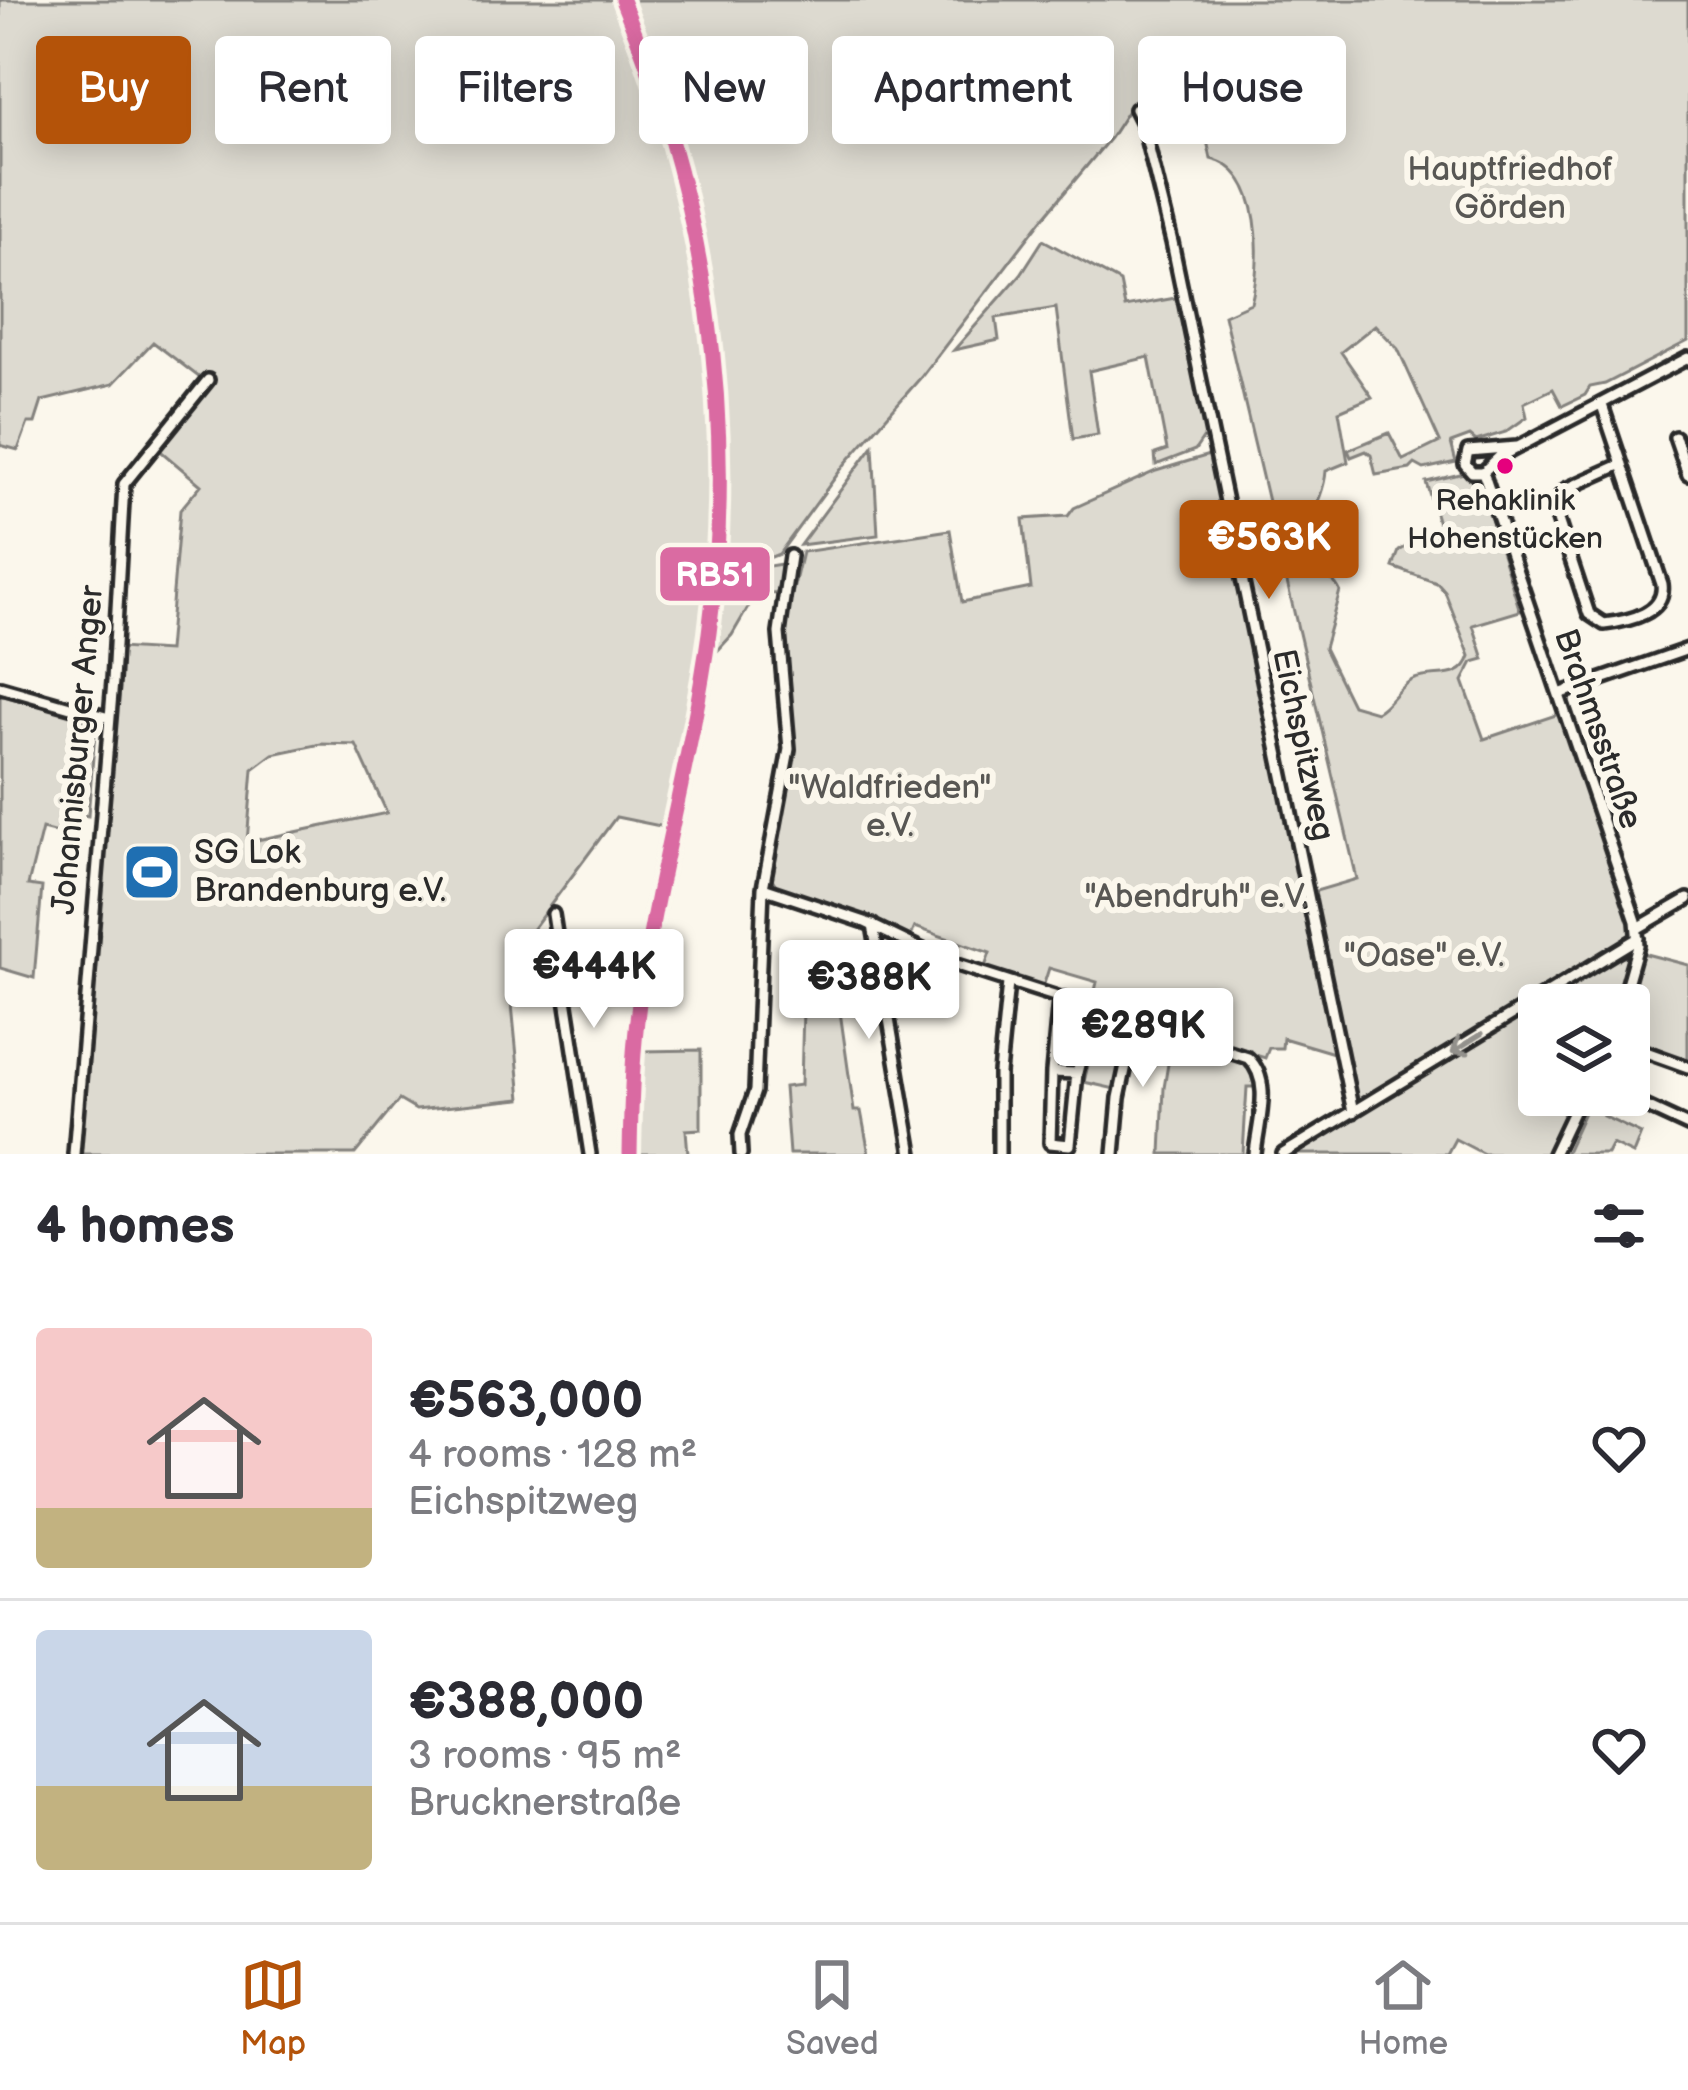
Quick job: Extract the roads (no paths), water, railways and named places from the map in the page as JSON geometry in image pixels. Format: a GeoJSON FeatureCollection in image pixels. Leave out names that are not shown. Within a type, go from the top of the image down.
{"type":"FeatureCollection","features":[{"type":"Feature","properties":{"kind":"street","name":"Eichspitzweg"},"geometry":{"type":"LineString","coordinates":[[1135,109],[1172,242],[1353,1112]]}},
{"type":"Feature","properties":{"kind":"street"},"geometry":{"type":"LineString","coordinates":[[1520,447],[1478,448],[1465,456],[1465,464],[1472,472],[1483,472],[1520,447],[1688,358]]}},
{"type":"Feature","properties":{"kind":"street","name":"Johannisburger Anger"},"geometry":{"type":"LineString","coordinates":[[74,1154],[124,484],[208,380]]}},
{"type":"Feature","properties":{"kind":"street"},"geometry":{"type":"LineString","coordinates":[[1602,405],[1622,464],[1664,593],[1652,610],[1604,624],[1589,614],[1553,505],[1566,489],[1622,464]]}},
{"type":"Feature","properties":{"kind":"street"},"geometry":{"type":"LineString","coordinates":[[1675,437],[1688,475]]}},
{"type":"Feature","properties":{"kind":"street","name":"Brahmsstraße"},"geometry":{"type":"LineString","coordinates":[[1483,472],[1638,933]]}},
{"type":"Feature","properties":{"kind":"street"},"geometry":{"type":"LineString","coordinates":[[741,1154],[740,1135],[754,1091],[763,888],[789,749],[779,633],[790,556]]}},
{"type":"Feature","properties":{"kind":"street"},"geometry":{"type":"LineString","coordinates":[[1559,694],[1688,649]]}},
{"type":"Feature","properties":{"kind":"street"},"geometry":{"type":"LineString","coordinates":[[0,687],[109,718]]}},
{"type":"Feature","properties":{"kind":"street"},"geometry":{"type":"LineString","coordinates":[[763,888],[873,925],[947,962],[1248,1058],[1259,1067],[1263,1081],[1255,1154]]}},
{"type":"Feature","properties":{"kind":"street"},"geometry":{"type":"LineString","coordinates":[[1283,1154],[1688,898]]}},
{"type":"Feature","properties":{"kind":"street"},"geometry":{"type":"LineString","coordinates":[[553,914],[590,1154]]}},
{"type":"Feature","properties":{"kind":"street"},"geometry":{"type":"LineString","coordinates":[[873,925],[912,1154]]}},
{"type":"Feature","properties":{"kind":"street"},"geometry":{"type":"LineString","coordinates":[[1627,984],[1638,933]]}},
{"type":"Feature","properties":{"kind":"street"},"geometry":{"type":"LineString","coordinates":[[999,1154],[999,1072],[1008,982]]}},
{"type":"Feature","properties":{"kind":"street"},"geometry":{"type":"LineString","coordinates":[[1059,1000],[1050,1148],[1070,1149],[1077,1073],[1090,1022]]}},
{"type":"Feature","properties":{"kind":"street"},"geometry":{"type":"LineString","coordinates":[[1114,1154],[1120,1093],[1135,1023]]}},
{"type":"Feature","properties":{"kind":"street"},"geometry":{"type":"LineString","coordinates":[[1650,1053],[1688,1066]]}},
{"type":"Feature","properties":{"kind":"street"},"geometry":{"type":"LineString","coordinates":[[1052,1072],[1077,1073]]}},
{"type":"Feature","properties":{"kind":"street"},"geometry":{"type":"LineString","coordinates":[[1650,1108],[1688,1126]]}},
{"type":"Feature","properties":{"kind":"street"},"geometry":{"type":"LineString","coordinates":[[1553,1154],[1571,1116]]}},
{"type":"Feature","properties":{"kind":"place","name":"Rehaklinik Hohenstücken"},"geometry":{"type":"Point","coordinates":[1505,466]}},
{"type":"Feature","properties":{"kind":"place","name":"SG Lok Brandenburg e.V."},"geometry":{"type":"Point","coordinates":[152,872]}},
{"type":"Feature","properties":{"kind":"park label","name":"Hauptfriedhof Görden"},"geometry":{"type":"Point","coordinates":[1510,189]}},
{"type":"Feature","properties":{"kind":"park label","name":"\"Waldfrieden\" e.V."},"geometry":{"type":"Point","coordinates":[890,807]}},
{"type":"Feature","properties":{"kind":"park label","name":"\"Abendruh\" e.V."},"geometry":{"type":"Point","coordinates":[1196,897]}},
{"type":"Feature","properties":{"kind":"park label","name":"\"Oase\" e.V."},"geometry":{"type":"Point","coordinates":[1424,956]}}]}
